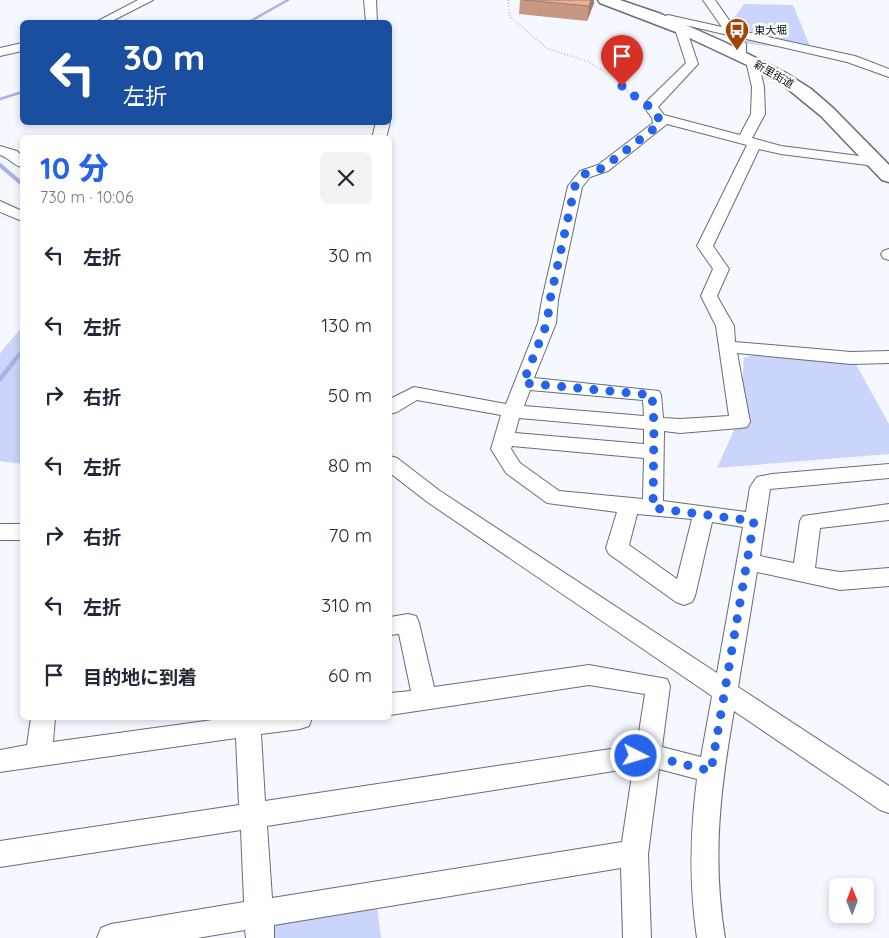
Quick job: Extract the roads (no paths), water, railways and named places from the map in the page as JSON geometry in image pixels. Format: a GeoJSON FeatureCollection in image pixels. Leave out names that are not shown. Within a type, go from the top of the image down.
{"type":"FeatureCollection","features":[{"type":"Feature","properties":{"kind":"main road","name":"新里街道"},"geometry":{"type":"LineString","coordinates":[[605,0],[659,17],[680,26],[777,74],[805,93],[889,176]]}},
{"type":"Feature","properties":{"kind":"street"},"geometry":{"type":"LineString","coordinates":[[106,20],[147,0]]}},
{"type":"Feature","properties":{"kind":"street"},"geometry":{"type":"LineString","coordinates":[[370,0],[372,20]]}},
{"type":"Feature","properties":{"kind":"street"},"geometry":{"type":"LineString","coordinates":[[392,407],[414,392],[512,411],[680,426],[740,422],[725,326],[708,296],[721,270],[705,246],[749,142],[758,114],[758,87],[740,44],[732,30],[709,0]]}},
{"type":"Feature","properties":{"kind":"street"},"geometry":{"type":"LineString","coordinates":[[659,17],[678,18],[851,58],[889,73]]}},
{"type":"Feature","properties":{"kind":"street"},"geometry":{"type":"LineString","coordinates":[[655,113],[692,64],[680,26]]}},
{"type":"Feature","properties":{"kind":"street"},"geometry":{"type":"LineString","coordinates":[[0,52],[20,48]]}},
{"type":"Feature","properties":{"kind":"street"},"geometry":{"type":"LineString","coordinates":[[655,113],[781,150],[875,162]]}},
{"type":"Feature","properties":{"kind":"street"},"geometry":{"type":"LineString","coordinates":[[655,113],[660,124],[603,168],[585,174],[575,186],[550,300],[547,323],[512,411],[502,449],[513,468],[554,498],[704,513],[754,521]]}},
{"type":"Feature","properties":{"kind":"street"},"geometry":{"type":"LineString","coordinates":[[0,150],[12,154],[20,160]]}},
{"type":"Feature","properties":{"kind":"street"},"geometry":{"type":"LineString","coordinates":[[0,206],[20,216]]}},
{"type":"Feature","properties":{"kind":"street"},"geometry":{"type":"LineString","coordinates":[[727,348],[851,358],[889,357]]}},
{"type":"Feature","properties":{"kind":"street"},"geometry":{"type":"LineString","coordinates":[[523,383],[652,395],[654,424],[653,508]]}},
{"type":"Feature","properties":{"kind":"street"},"geometry":{"type":"LineString","coordinates":[[504,439],[654,452]]}},
{"type":"Feature","properties":{"kind":"street"},"geometry":{"type":"LineString","coordinates":[[392,465],[433,496],[889,801]]}},
{"type":"Feature","properties":{"kind":"street"},"geometry":{"type":"LineString","coordinates":[[711,938],[706,916],[704,831],[711,771],[760,487],[764,482],[889,470]]}},
{"type":"Feature","properties":{"kind":"street"},"geometry":{"type":"LineString","coordinates":[[629,505],[617,548],[684,596],[704,513]]}},
{"type":"Feature","properties":{"kind":"street"},"geometry":{"type":"LineString","coordinates":[[803,574],[810,520],[889,512]]}},
{"type":"Feature","properties":{"kind":"street"},"geometry":{"type":"LineString","coordinates":[[0,532],[20,532]]}},
{"type":"Feature","properties":{"kind":"street"},"geometry":{"type":"LineString","coordinates":[[747,562],[840,581],[889,576]]}},
{"type":"Feature","properties":{"kind":"street"},"geometry":{"type":"LineString","coordinates":[[392,626],[408,623],[425,699]]}},
{"type":"Feature","properties":{"kind":"street"},"geometry":{"type":"LineString","coordinates":[[392,704],[589,675],[658,686],[634,854],[637,938]]}},
{"type":"Feature","properties":{"kind":"street"},"geometry":{"type":"LineString","coordinates":[[39,755],[43,720]]}},
{"type":"Feature","properties":{"kind":"street"},"geometry":{"type":"LineString","coordinates":[[0,761],[285,720]]}},
{"type":"Feature","properties":{"kind":"street"},"geometry":{"type":"LineString","coordinates":[[248,725],[259,926]]}},
{"type":"Feature","properties":{"kind":"street"},"geometry":{"type":"LineString","coordinates":[[0,854],[647,755],[711,771]]}},
{"type":"Feature","properties":{"kind":"street"},"geometry":{"type":"LineString","coordinates":[[111,938],[259,926],[615,855],[634,854]]}},
{"type":"Feature","properties":{"kind":"waterway"},"geometry":{"type":"LineString","coordinates":[[253,20],[288,0]]}},
{"type":"Feature","properties":{"kind":"waterway"},"geometry":{"type":"LineString","coordinates":[[0,99],[20,93]]}},
{"type":"Feature","properties":{"kind":"waterway"},"geometry":{"type":"LineString","coordinates":[[0,165],[20,182]]}},
{"type":"Feature","properties":{"kind":"waterway"},"geometry":{"type":"LineString","coordinates":[[14,361],[20,354]]}},
{"type":"Feature","properties":{"kind":"waterway"},"geometry":{"type":"LineString","coordinates":[[0,379],[15,360]]}},
{"type":"Feature","properties":{"kind":"place","name":"東大堀"},"geometry":{"type":"Point","coordinates":[737,51]}}]}
